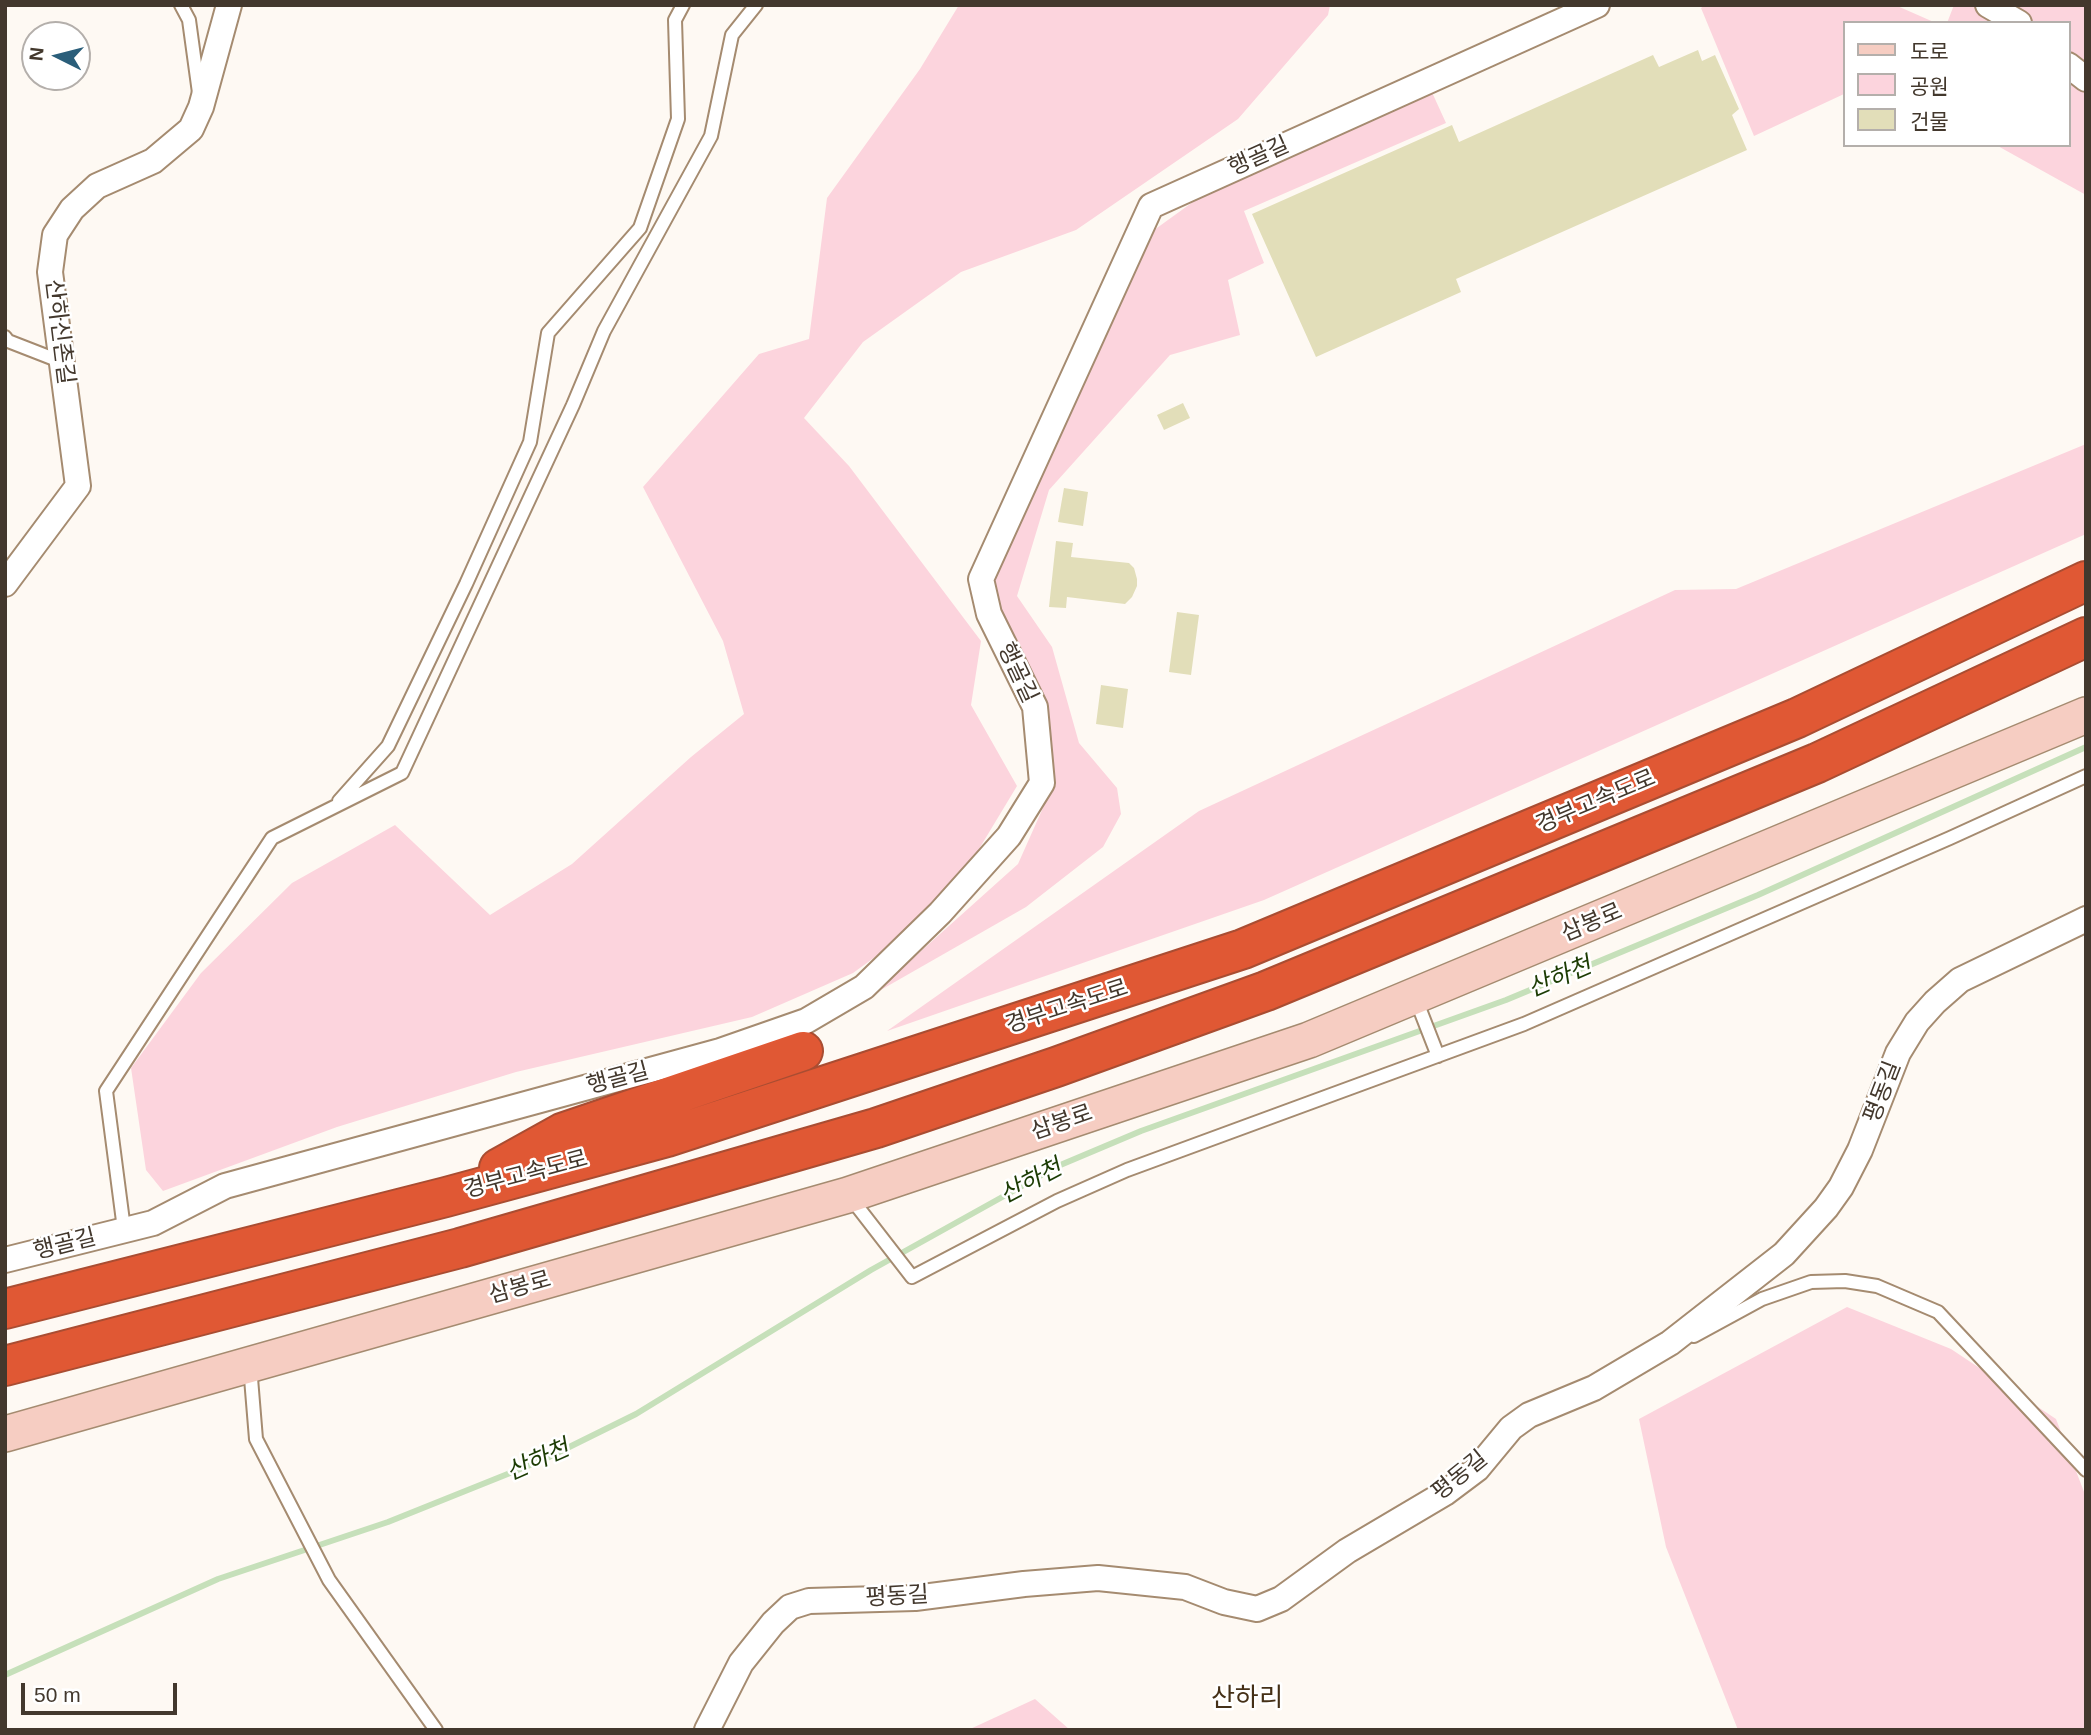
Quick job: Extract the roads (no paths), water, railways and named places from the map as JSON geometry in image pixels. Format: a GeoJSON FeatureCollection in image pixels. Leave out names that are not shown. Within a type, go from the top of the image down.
{"type":"FeatureCollection","features":[{"type":"Feature","properties":{"kind":"highway","name":"경부고속도로"},"geometry":{"type":"LineString","coordinates":[[5,1309],[446,1197],[667,1137],[1243,949],[1797,718],[2086,581]]}},
{"type":"Feature","properties":{"kind":"highway","name":"경부고속도로"},"geometry":{"type":"LineString","coordinates":[[5,1366],[473,1244],[876,1128],[1056,1067],[1266,991],[1817,763],[2086,638]]}},
{"type":"Feature","properties":{"kind":"highway"},"geometry":{"type":"LineString","coordinates":[[446,1197],[562,1133],[803,1051]]}},
{"type":"Feature","properties":{"kind":"main road","name":"삼봉로"},"geometry":{"type":"LineString","coordinates":[[5,1434],[848,1195],[1419,1006],[2086,715]]}},
{"type":"Feature","properties":{"kind":"street","name":"산하신촌길"},"geometry":{"type":"LineString","coordinates":[[5,584],[78,486],[50,272],[55,236],[72,209],[97,186],[153,161],[191,129],[201,107],[229,5]]}},
{"type":"Feature","properties":{"kind":"street","name":"행골길"},"geometry":{"type":"LineString","coordinates":[[5,1260],[153,1223],[225,1186],[720,1051],[806,1021],[864,987],[940,913],[1009,836],[1042,783],[1035,707],[989,614],[981,579],[1151,206],[1597,5]]}},
{"type":"Feature","properties":{"kind":"street"},"geometry":{"type":"LineString","coordinates":[[1988,5],[2016,21]]}},
{"type":"Feature","properties":{"kind":"street"},"geometry":{"type":"LineString","coordinates":[[2070,67],[2086,79]]}},
{"type":"Feature","properties":{"kind":"street","name":"평동길"},"geometry":{"type":"LineString","coordinates":[[707,1730],[741,1663],[773,1623],[790,1607],[809,1601],[915,1598],[1098,1578],[1185,1587],[1224,1602],[1257,1609],[1282,1599],[1347,1551],[1445,1493],[1477,1469],[1511,1429],[1529,1415],[1594,1388],[1670,1343],[1784,1254],[1826,1208],[1841,1187],[1860,1150],[1898,1053],[1917,1022],[1935,1002],[1960,980],[2086,919]]}},
{"type":"Feature","properties":{"kind":"lane"},"geometry":{"type":"LineString","coordinates":[[181,5],[189,20],[201,107]]}},
{"type":"Feature","properties":{"kind":"lane","name":"행골길"},"geometry":{"type":"LineString","coordinates":[[124,1229],[106,1091],[272,838],[334,807],[388,746],[466,584],[530,442],[548,333],[640,228],[678,119],[675,20],[683,5]]}},
{"type":"Feature","properties":{"kind":"lane"},"geometry":{"type":"LineString","coordinates":[[334,807],[402,773],[567,418],[604,331],[711,136],[732,35],[756,5]]}},
{"type":"Feature","properties":{"kind":"lane"},"geometry":{"type":"LineString","coordinates":[[5,337],[8,341],[63,362]]}},
{"type":"Feature","properties":{"kind":"lane"},"geometry":{"type":"LineString","coordinates":[[848,1195],[912,1278],[1057,1201],[1127,1170],[1524,1024],[1688,954],[2086,776]]}},
{"type":"Feature","properties":{"kind":"lane"},"geometry":{"type":"LineString","coordinates":[[1419,1006],[1438,1056]]}},
{"type":"Feature","properties":{"kind":"lane"},"geometry":{"type":"LineString","coordinates":[[1670,1343],[1696,1335],[1762,1299],[1811,1282],[1844,1281],[1877,1286],[1938,1312],[2086,1470]]}},
{"type":"Feature","properties":{"kind":"lane"},"geometry":{"type":"LineString","coordinates":[[250,1365],[256,1439],[329,1580],[436,1730]]}},
{"type":"Feature","properties":{"kind":"waterway","name":"산하천"},"geometry":{"type":"LineString","coordinates":[[5,1675],[218,1579],[388,1522],[545,1459],[636,1414],[871,1270],[1058,1166],[1141,1131],[1506,1000],[1758,895],[2086,747]]}},
{"type":"Feature","properties":{"kind":"district","name":"산하리"},"geometry":{"type":"Point","coordinates":[1247,1699]}}]}
